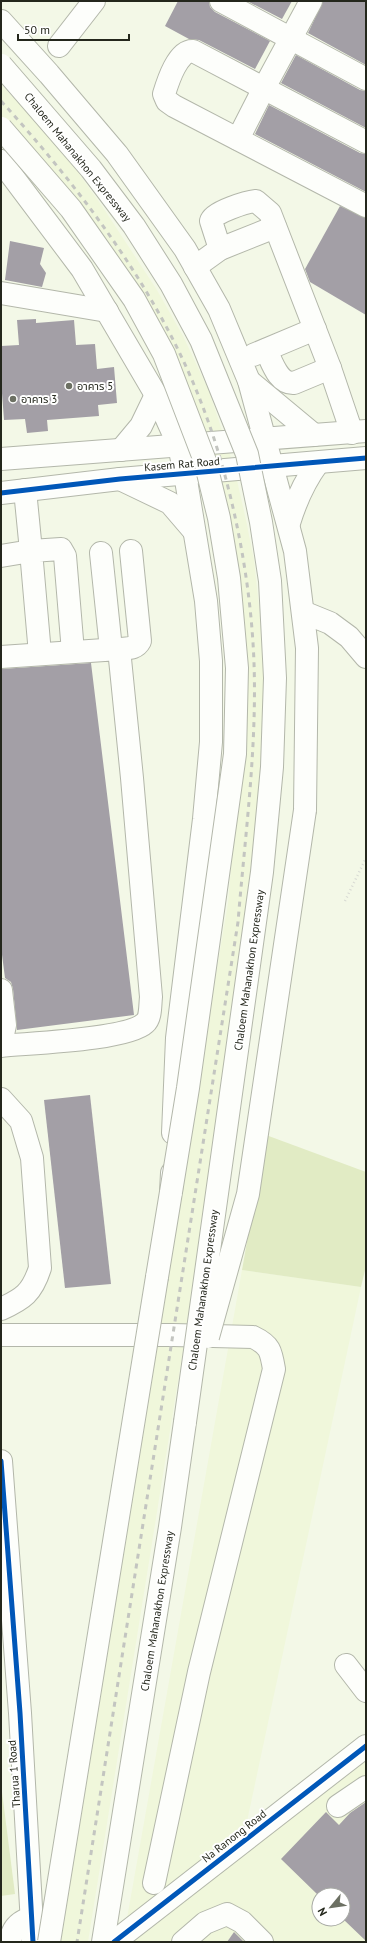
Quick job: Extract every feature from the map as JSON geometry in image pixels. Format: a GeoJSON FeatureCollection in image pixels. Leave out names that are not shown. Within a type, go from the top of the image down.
{"type":"FeatureCollection","features":[{"type":"Feature","properties":{"kind":"main road"},"geometry":{"type":"LineString","coordinates":[[59,46],[94,1]]}},
{"type":"Feature","properties":{"kind":"main road"},"geometry":{"type":"LineString","coordinates":[[221,1],[366,80]]}},
{"type":"Feature","properties":{"kind":"main road"},"geometry":{"type":"LineString","coordinates":[[238,139],[311,1]]}},
{"type":"Feature","properties":{"kind":"main road"},"geometry":{"type":"LineString","coordinates":[[1,21],[49,74],[117,154],[185,249],[219,309],[249,381],[274,466],[296,551],[307,648],[305,810],[248,1194],[185,1422]]}},
{"type":"Feature","properties":{"kind":"main road"},"geometry":{"type":"LineString","coordinates":[[366,142],[193,50],[188,50],[182,54],[170,77],[164,94],[167,101],[366,206]]}},
{"type":"Feature","properties":{"kind":"main road","name":"Chaloem Mahanakhon Expressway"},"geometry":{"type":"LineString","coordinates":[[1,65],[91,169],[134,226],[171,284],[201,340],[247,454],[261,522],[270,581],[275,678],[272,767],[262,872],[113,1941]]}},
{"type":"Feature","properties":{"kind":"main road"},"geometry":{"type":"LineString","coordinates":[[1,128],[75,215],[134,299],[164,354],[205,461],[219,518],[229,578],[237,668],[234,754],[188,1088],[49,1942]]}},
{"type":"Feature","properties":{"kind":"main road"},"geometry":{"type":"LineString","coordinates":[[1,161],[82,269],[156,395],[179,446],[206,601],[212,661],[211,742],[204,819],[177,1038],[171,1192]]}},
{"type":"Feature","properties":{"kind":"main road"},"geometry":{"type":"LineString","coordinates":[[220,249],[211,221],[215,214],[256,201],[270,213],[314,329],[359,432]]}},
{"type":"Feature","properties":{"kind":"main road"},"geometry":{"type":"LineString","coordinates":[[195,267],[220,249],[275,227]]}},
{"type":"Feature","properties":{"kind":"main road"},"geometry":{"type":"LineString","coordinates":[[1,293],[107,311]]}},
{"type":"Feature","properties":{"kind":"main road"},"geometry":{"type":"LineString","coordinates":[[240,360],[314,329]]}},
{"type":"Feature","properties":{"kind":"main road"},"geometry":{"type":"LineString","coordinates":[[266,350],[278,375],[284,382],[289,384],[330,368]]}},
{"type":"Feature","properties":{"kind":"main road"},"geometry":{"type":"LineString","coordinates":[[249,381],[314,435]]}},
{"type":"Feature","properties":{"kind":"main road"},"geometry":{"type":"LineString","coordinates":[[121,450],[141,426],[156,395]]}},
{"type":"Feature","properties":{"kind":"main road","name":"Kasem Rat Road"},"geometry":{"type":"LineString","coordinates":[[1,460],[359,432]]}},
{"type":"Feature","properties":{"kind":"main road","name":"Kasem Rat Road"},"geometry":{"type":"LineString","coordinates":[[1,493],[120,479],[366,458]]}},
{"type":"Feature","properties":{"kind":"main road"},"geometry":{"type":"LineString","coordinates":[[288,523],[297,495],[307,477],[318,462]]}},
{"type":"Feature","properties":{"kind":"main road"},"geometry":{"type":"LineString","coordinates":[[120,479],[170,503],[194,531]]}},
{"type":"Feature","properties":{"kind":"main road"},"geometry":{"type":"LineString","coordinates":[[25,490],[40,654]]}},
{"type":"Feature","properties":{"kind":"main road"},"geometry":{"type":"LineString","coordinates":[[1,556],[61,548],[64,552],[74,652]]}},
{"type":"Feature","properties":{"kind":"main road"},"geometry":{"type":"LineString","coordinates":[[1,657],[133,648],[138,645],[140,641],[131,551]]}},
{"type":"Feature","properties":{"kind":"main road"},"geometry":{"type":"LineString","coordinates":[[1,990],[5,1025],[1,1045],[104,1037],[134,1031],[146,1022],[150,1011],[151,997],[149,974],[115,649],[100,553]]}},
{"type":"Feature","properties":{"kind":"main road"},"geometry":{"type":"LineString","coordinates":[[303,612],[330,623],[348,637],[366,657]]}},
{"type":"Feature","properties":{"kind":"main road"},"geometry":{"type":"LineString","coordinates":[[1,1099],[21,1121],[32,1158],[40,1268],[36,1281],[22,1299],[1,1309]]}},
{"type":"Feature","properties":{"kind":"main road"},"geometry":{"type":"LineString","coordinates":[[1,1336],[173,1335],[253,1337],[265,1343],[272,1353],[274,1369],[199,1672],[154,1883]]}},
{"type":"Feature","properties":{"kind":"main road","name":"Tharua 1 Road"},"geometry":{"type":"LineString","coordinates":[[1,1460],[20,1713],[33,1942]]}},
{"type":"Feature","properties":{"kind":"main road"},"geometry":{"type":"LineString","coordinates":[[346,1665],[366,1691]]}},
{"type":"Feature","properties":{"kind":"main road","name":"Na Ranong Road"},"geometry":{"type":"LineString","coordinates":[[113,1941],[366,1746]]}},
{"type":"Feature","properties":{"kind":"main road"},"geometry":{"type":"LineString","coordinates":[[338,1806],[366,1787]]}},
{"type":"Feature","properties":{"kind":"main road"},"geometry":{"type":"LineString","coordinates":[[182,1942],[205,1923],[227,1914],[242,1922],[262,1942]]}},
{"type":"Feature","properties":{"kind":"main road"},"geometry":{"type":"LineString","coordinates":[[10,1942],[11,1933],[19,1924],[25,1919],[32,1918]]}},
{"type":"Feature","properties":{"kind":"path"},"geometry":{"type":"LineString","coordinates":[[345,901],[366,858]]}},
{"type":"Feature","properties":{"kind":"shaded area"},"geometry":{"type":"Polygon","coordinates":[[[1,84],[50,138],[77,171],[102,206],[157,290],[183,336],[209,391],[234,467],[246,520],[254,560],[265,662],[263,730],[250,905],[229,1063],[88,1942],[59,1942],[115,1580],[228,903],[239,774],[242,695],[188,400],[33,153],[1,117],[1,84]]]}},
{"type":"Feature","properties":{"kind":"shaded area"},"geometry":{"type":"Polygon","coordinates":[[[266,1135],[366,1172],[366,1266],[361,1287],[242,1270],[266,1135]]]}},
{"type":"Feature","properties":{"kind":"shaded area"},"geometry":{"type":"Polygon","coordinates":[[[242,1270],[361,1287],[246,1826],[126,1924],[242,1270]]]}},
{"type":"Feature","properties":{"kind":"shaded area"},"geometry":{"type":"Polygon","coordinates":[[[366,1752],[366,1942],[127,1942],[366,1752]]]}},
{"type":"Feature","properties":{"kind":"shaded area"},"geometry":{"type":"Polygon","coordinates":[[[1,1784],[15,1894],[1,1896],[1,1784]]]}},
{"type":"Feature","properties":{"kind":"building"},"geometry":{"type":"Polygon","coordinates":[[[178,1],[209,1],[210,7],[215,12],[270,41],[255,69],[199,40],[189,39],[165,26],[178,1]]]}},
{"type":"Feature","properties":{"kind":"building"},"geometry":{"type":"Polygon","coordinates":[[[247,1],[292,1],[282,19],[247,1]]]}},
{"type":"Feature","properties":{"kind":"building"},"geometry":{"type":"Polygon","coordinates":[[[323,1],[366,1],[366,65],[308,33],[323,1]]]}},
{"type":"Feature","properties":{"kind":"building"},"geometry":{"type":"Polygon","coordinates":[[[296,55],[360,90],[366,91],[366,128],[281,83],[296,55]]]}},
{"type":"Feature","properties":{"kind":"building"},"geometry":{"type":"Polygon","coordinates":[[[269,105],[360,153],[366,154],[366,192],[255,134],[269,105]]]}},
{"type":"Feature","properties":{"kind":"building"},"geometry":{"type":"Polygon","coordinates":[[[340,206],[366,218],[366,315],[310,282],[305,269],[340,206]]]}},
{"type":"Feature","properties":{"kind":"building"},"geometry":{"type":"Polygon","coordinates":[[[10,241],[44,248],[40,264],[46,273],[42,287],[5,280],[10,241]]]}},
{"type":"Feature","properties":{"kind":"building","name":"อาคาร 5"},"geometry":{"type":"Polygon","coordinates":[[[36,319],[36,323],[74,320],[76,345],[95,344],[97,369],[114,367],[117,403],[98,405],[99,416],[47,420],[48,431],[27,433],[25,419],[4,420],[1,380],[1,346],[19,345],[17,320],[36,319]]]}},
{"type":"Feature","properties":{"kind":"building"},"geometry":{"type":"Polygon","coordinates":[[[91,663],[134,1015],[17,1030],[13,989],[11,982],[5,978],[1,947],[1,669],[91,663]]]}},
{"type":"Feature","properties":{"kind":"building"},"geometry":{"type":"Polygon","coordinates":[[[90,1095],[111,1284],[65,1288],[44,1100],[90,1095]]]}},
{"type":"Feature","properties":{"kind":"building"},"geometry":{"type":"Polygon","coordinates":[[[366,1802],[366,1941],[351,1927],[351,1887],[311,1888],[281,1859],[326,1812],[339,1825],[350,1813],[366,1802]]]}},
{"type":"Feature","properties":{"kind":"building"},"geometry":{"type":"Polygon","coordinates":[[[234,1932],[244,1942],[227,1942],[234,1932]]]}},
{"type":"Feature","properties":{"kind":"railway"},"geometry":{"type":"LineString","coordinates":[[1,101],[59,168],[113,240],[161,317],[181,357],[199,397],[221,460],[230,494],[244,562],[249,596],[254,663],[254,728],[238,922],[77,1942]]}},
{"type":"Feature","properties":{"kind":"cycle path"},"geometry":{"type":"LineString","coordinates":[[1,493],[120,479],[366,458]]}},
{"type":"Feature","properties":{"kind":"cycle path"},"geometry":{"type":"LineString","coordinates":[[1,1461],[20,1713],[33,1942]]}},
{"type":"Feature","properties":{"kind":"cycle path"},"geometry":{"type":"LineString","coordinates":[[114,1942],[366,1746]]}},
{"type":"Feature","properties":{"kind":"place","name":"อาคาร 5"},"geometry":{"type":"Point","coordinates":[69,386]}},
{"type":"Feature","properties":{"kind":"place","name":"อาคาร 3"},"geometry":{"type":"Point","coordinates":[13,399]}}]}
